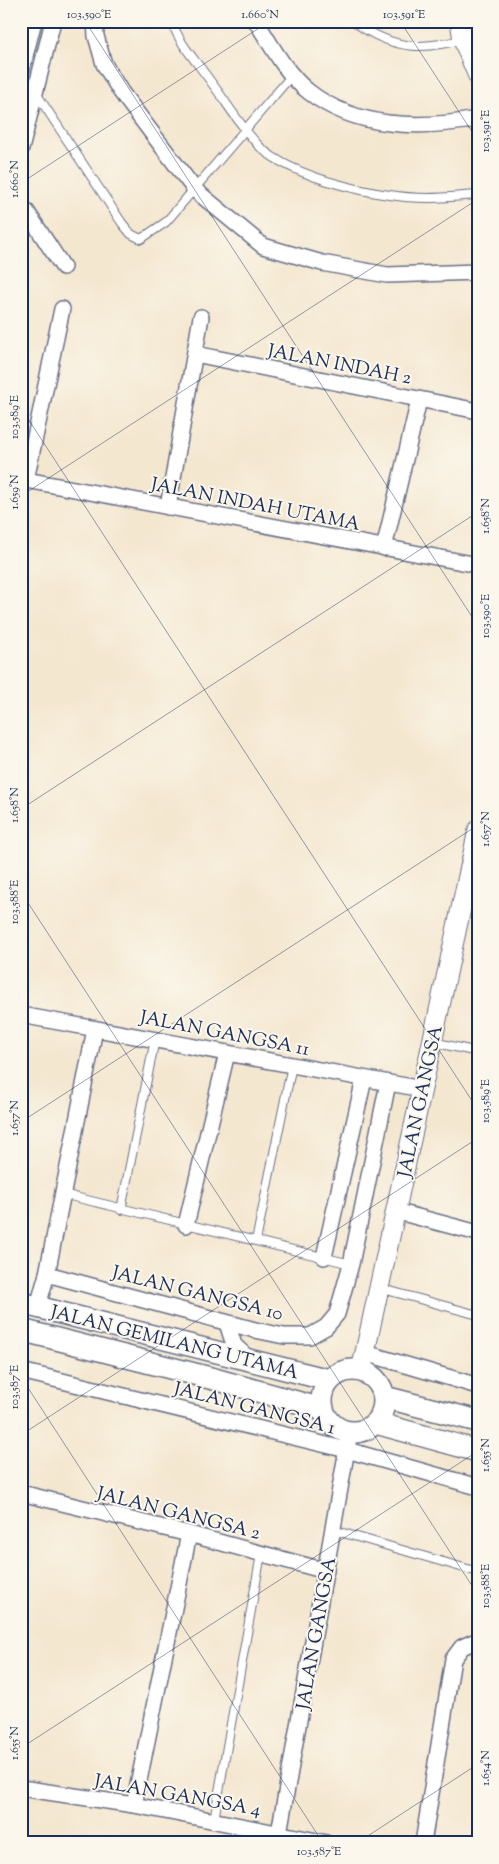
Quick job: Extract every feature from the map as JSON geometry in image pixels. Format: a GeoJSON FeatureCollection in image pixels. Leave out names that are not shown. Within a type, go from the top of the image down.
{"type":"FeatureCollection","features":[{"type":"Feature","properties":{"kind":"main road","name":"JALAN GEMILANG UTAMA"},"geometry":{"type":"LineString","coordinates":[[29,1304],[329,1380]]}},
{"type":"Feature","properties":{"kind":"main road","name":"JALAN GEMILANG UTAMA"},"geometry":{"type":"LineString","coordinates":[[21,1330],[218,1380],[322,1409]]}},
{"type":"Feature","properties":{"kind":"main road"},"geometry":{"type":"LineString","coordinates":[[363,1362],[375,1378],[384,1396],[381,1415],[376,1423],[349,1441],[332,1426],[322,1409],[322,1394],[329,1380],[363,1362]]}},
{"type":"Feature","properties":{"kind":"main road"},"geometry":{"type":"LineString","coordinates":[[384,1396],[478,1421]]}},
{"type":"Feature","properties":{"kind":"main road"},"geometry":{"type":"LineString","coordinates":[[376,1423],[478,1451]]}},
{"type":"Feature","properties":{"kind":"street"},"geometry":{"type":"LineString","coordinates":[[22,67],[34,21]]}},
{"type":"Feature","properties":{"kind":"street"},"geometry":{"type":"LineString","coordinates":[[21,150],[53,21]]}},
{"type":"Feature","properties":{"kind":"street"},"geometry":{"type":"LineString","coordinates":[[95,21],[99,51],[111,77],[195,190],[263,246],[322,263],[387,275],[478,272]]}},
{"type":"Feature","properties":{"kind":"street"},"geometry":{"type":"LineString","coordinates":[[256,21],[292,75],[308,91],[330,105],[359,117],[385,124],[451,124],[478,119]]}},
{"type":"Feature","properties":{"kind":"street"},"geometry":{"type":"LineString","coordinates":[[460,21],[470,38],[478,76]]}},
{"type":"Feature","properties":{"kind":"street"},"geometry":{"type":"LineString","coordinates":[[21,207],[27,212],[62,267]]}},
{"type":"Feature","properties":{"kind":"street","name":"JALAN INDAH UTAMA"},"geometry":{"type":"LineString","coordinates":[[62,309],[24,480],[478,565]]}},
{"type":"Feature","properties":{"kind":"street"},"geometry":{"type":"LineString","coordinates":[[168,507],[201,317]]}},
{"type":"Feature","properties":{"kind":"street","name":"JALAN INDAH 2"},"geometry":{"type":"LineString","coordinates":[[195,354],[478,412]]}},
{"type":"Feature","properties":{"kind":"street"},"geometry":{"type":"LineString","coordinates":[[384,548],[418,400]]}},
{"type":"Feature","properties":{"kind":"street","name":"JALAN GANGSA"},"geometry":{"type":"LineString","coordinates":[[363,1362],[432,1042],[470,900],[478,830]]}},
{"type":"Feature","properties":{"kind":"street","name":"JALAN GANGSA 11"},"geometry":{"type":"LineString","coordinates":[[22,1017],[422,1090]]}},
{"type":"Feature","properties":{"kind":"street"},"geometry":{"type":"LineString","coordinates":[[29,1304],[47,1274],[95,1029]]}},
{"type":"Feature","properties":{"kind":"street"},"geometry":{"type":"LineString","coordinates":[[186,1225],[227,1053]]}},
{"type":"Feature","properties":{"kind":"street"},"geometry":{"type":"LineString","coordinates":[[324,1256],[364,1079]]}},
{"type":"Feature","properties":{"kind":"street","name":"JALAN GANGSA 10"},"geometry":{"type":"LineString","coordinates":[[47,1274],[227,1323],[284,1336],[310,1336],[326,1327],[337,1314],[351,1264],[388,1083]]}},
{"type":"Feature","properties":{"kind":"street"},"geometry":{"type":"LineString","coordinates":[[395,1211],[478,1233]]}},
{"type":"Feature","properties":{"kind":"street"},"geometry":{"type":"LineString","coordinates":[[227,1323],[234,1344],[250,1360]]}},
{"type":"Feature","properties":{"kind":"street"},"geometry":{"type":"LineString","coordinates":[[363,1362],[478,1386]]}},
{"type":"Feature","properties":{"kind":"street","name":"JALAN GANGSA 1"},"geometry":{"type":"LineString","coordinates":[[21,1371],[349,1441],[478,1487]]}},
{"type":"Feature","properties":{"kind":"street","name":"JALAN GANGSA"},"geometry":{"type":"LineString","coordinates":[[279,1833],[349,1441]]}},
{"type":"Feature","properties":{"kind":"street","name":"JALAN GANGSA 2"},"geometry":{"type":"LineString","coordinates":[[21,1493],[189,1534],[326,1571]]}},
{"type":"Feature","properties":{"kind":"street"},"geometry":{"type":"LineString","coordinates":[[134,1805],[189,1534]]}},
{"type":"Feature","properties":{"kind":"street"},"geometry":{"type":"LineString","coordinates":[[423,1843],[453,1659],[462,1647],[478,1640]]}},
{"type":"Feature","properties":{"kind":"street","name":"JALAN GANGSA 4"},"geometry":{"type":"LineString","coordinates":[[21,1788],[134,1805],[327,1843]]}},
{"type":"Feature","properties":{"kind":"lane"},"geometry":{"type":"LineString","coordinates":[[172,21],[181,39],[246,130],[260,147],[282,162],[346,186],[427,198],[478,195]]}},
{"type":"Feature","properties":{"kind":"lane"},"geometry":{"type":"LineString","coordinates":[[353,21],[375,36],[398,45],[428,47],[470,38]]}},
{"type":"Feature","properties":{"kind":"lane"},"geometry":{"type":"LineString","coordinates":[[36,93],[131,234],[140,239],[155,231],[195,190],[292,75]]}},
{"type":"Feature","properties":{"kind":"lane"},"geometry":{"type":"LineString","coordinates":[[121,1210],[154,1040]]}},
{"type":"Feature","properties":{"kind":"lane"},"geometry":{"type":"LineString","coordinates":[[432,1042],[478,1052]]}},
{"type":"Feature","properties":{"kind":"lane"},"geometry":{"type":"LineString","coordinates":[[256,1241],[292,1066]]}},
{"type":"Feature","properties":{"kind":"lane"},"geometry":{"type":"LineString","coordinates":[[62,1194],[121,1210],[324,1256],[351,1264]]}},
{"type":"Feature","properties":{"kind":"lane"},"geometry":{"type":"LineString","coordinates":[[379,1288],[478,1315]]}},
{"type":"Feature","properties":{"kind":"lane"},"geometry":{"type":"LineString","coordinates":[[333,1530],[478,1572]]}},
{"type":"Feature","properties":{"kind":"lane"},"geometry":{"type":"LineString","coordinates":[[214,1820],[261,1554]]}}]}
